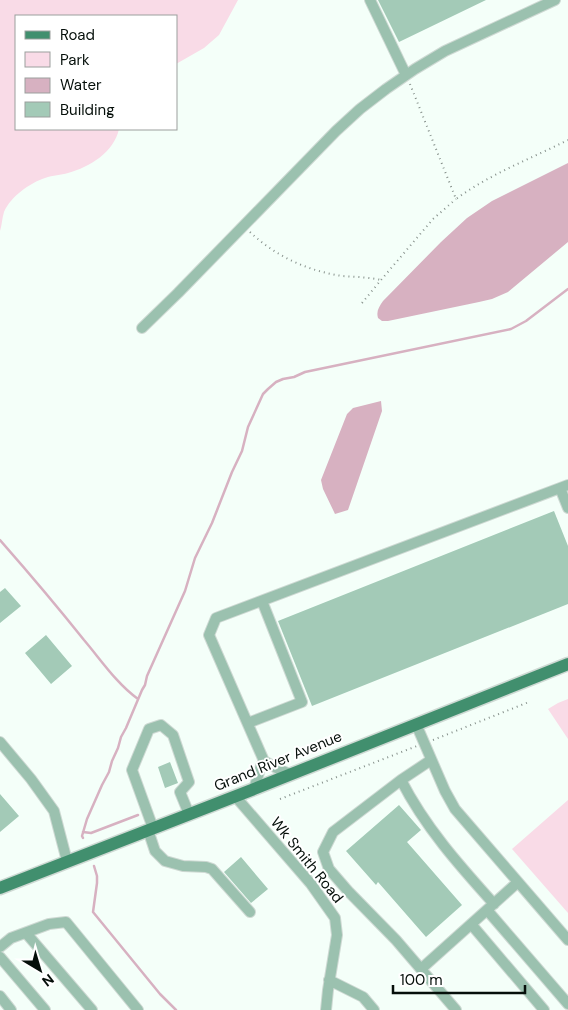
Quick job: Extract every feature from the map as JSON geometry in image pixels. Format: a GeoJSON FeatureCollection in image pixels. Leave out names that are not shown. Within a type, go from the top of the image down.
{"type":"FeatureCollection","features":[{"type":"Feature","properties":{"kind":"main road","name":"Grand River Avenue"},"geometry":{"type":"LineString","coordinates":[[1,886],[254,789],[568,664]]}},
{"type":"Feature","properties":{"kind":"street"},"geometry":{"type":"LineString","coordinates":[[370,0],[406,75]]}},
{"type":"Feature","properties":{"kind":"street"},"geometry":{"type":"LineString","coordinates":[[142,328],[360,109],[406,75],[445,51],[555,0]]}},
{"type":"Feature","properties":{"kind":"street"},"geometry":{"type":"LineString","coordinates":[[290,774],[264,761],[209,635],[216,618],[564,486],[568,508]]}},
{"type":"Feature","properties":{"kind":"street"},"geometry":{"type":"LineString","coordinates":[[248,723],[302,702],[262,601]]}},
{"type":"Feature","properties":{"kind":"street"},"geometry":{"type":"LineString","coordinates":[[416,724],[445,791],[455,809],[568,940]]}},
{"type":"Feature","properties":{"kind":"street"},"geometry":{"type":"LineString","coordinates":[[189,814],[180,792],[189,782],[173,735],[161,725],[148,729],[132,770],[155,851],[165,861],[183,866],[206,866],[212,869],[250,912]]}},
{"type":"Feature","properties":{"kind":"street"},"geometry":{"type":"LineString","coordinates":[[0,742],[31,779],[54,811],[67,861]]}},
{"type":"Feature","properties":{"kind":"street"},"geometry":{"type":"LineString","coordinates":[[431,760],[401,780],[333,832],[324,852],[329,869],[396,940],[456,1010]]}},
{"type":"Feature","properties":{"kind":"street"},"geometry":{"type":"LineString","coordinates":[[254,789],[260,766],[264,761]]}},
{"type":"Feature","properties":{"kind":"street"},"geometry":{"type":"LineString","coordinates":[[401,780],[410,799],[490,907],[568,1004]]}},
{"type":"Feature","properties":{"kind":"street","name":"Wk Smith Road"},"geometry":{"type":"LineString","coordinates":[[235,796],[311,884],[334,918],[337,935],[326,1010]]}},
{"type":"Feature","properties":{"kind":"street"},"geometry":{"type":"LineString","coordinates":[[421,969],[518,882]]}},
{"type":"Feature","properties":{"kind":"street"},"geometry":{"type":"LineString","coordinates":[[0,947],[12,938],[49,924],[66,922],[138,1010]]}},
{"type":"Feature","properties":{"kind":"street"},"geometry":{"type":"LineString","coordinates":[[471,924],[544,1010]]}},
{"type":"Feature","properties":{"kind":"street"},"geometry":{"type":"LineString","coordinates":[[26,933],[92,1010]]}},
{"type":"Feature","properties":{"kind":"street"},"geometry":{"type":"LineString","coordinates":[[0,958],[45,1010]]}},
{"type":"Feature","properties":{"kind":"street"},"geometry":{"type":"LineString","coordinates":[[330,980],[363,997],[366,1006],[374,1010]]}},
{"type":"Feature","properties":{"kind":"street"},"geometry":{"type":"LineString","coordinates":[[0,996],[11,1010]]}},
{"type":"Feature","properties":{"kind":"path"},"geometry":{"type":"LineString","coordinates":[[406,75],[456,199]]}},
{"type":"Feature","properties":{"kind":"path"},"geometry":{"type":"LineString","coordinates":[[362,303],[433,219],[456,199],[485,180],[568,140]]}},
{"type":"Feature","properties":{"kind":"path"},"geometry":{"type":"LineString","coordinates":[[244,226],[268,247],[301,265],[340,275],[381,280]]}},
{"type":"Feature","properties":{"kind":"path"},"geometry":{"type":"LineString","coordinates":[[280,799],[529,702]]}},
{"type":"Feature","properties":{"kind":"green space"},"geometry":{"type":"Polygon","coordinates":[[[0,0],[238,0],[219,35],[204,48],[178,63],[178,15],[15,15],[15,130],[119,130],[112,145],[92,163],[65,174],[39,180],[22,191],[7,206],[0,231],[0,0]]]}},
{"type":"Feature","properties":{"kind":"green space"},"geometry":{"type":"Polygon","coordinates":[[[568,699],[568,739],[548,709],[568,699]]]}},
{"type":"Feature","properties":{"kind":"green space"},"geometry":{"type":"Polygon","coordinates":[[[568,800],[568,913],[512,849],[568,800]]]}},
{"type":"Feature","properties":{"kind":"water"},"geometry":{"type":"Polygon","coordinates":[[[568,163],[568,242],[508,292],[492,299],[388,321],[382,321],[378,318],[379,307],[383,301],[467,218],[492,201],[568,163]]]}},
{"type":"Feature","properties":{"kind":"water"},"geometry":{"type":"Polygon","coordinates":[[[381,401],[382,411],[348,510],[335,514],[323,489],[321,480],[347,414],[353,408],[381,401]]]}},
{"type":"Feature","properties":{"kind":"building"},"geometry":{"type":"Polygon","coordinates":[[[378,0],[486,0],[399,42],[378,0]]]}},
{"type":"Feature","properties":{"kind":"building"},"geometry":{"type":"Polygon","coordinates":[[[554,511],[568,546],[568,604],[312,706],[278,621],[554,511]]]}},
{"type":"Feature","properties":{"kind":"building"},"geometry":{"type":"Polygon","coordinates":[[[5,588],[21,606],[0,623],[0,592],[5,588]]]}},
{"type":"Feature","properties":{"kind":"building"},"geometry":{"type":"Polygon","coordinates":[[[46,635],[72,666],[51,684],[25,653],[46,635]]]}},
{"type":"Feature","properties":{"kind":"building"},"geometry":{"type":"Polygon","coordinates":[[[170,762],[178,783],[165,788],[158,767],[170,762]]]}},
{"type":"Feature","properties":{"kind":"building"},"geometry":{"type":"Polygon","coordinates":[[[0,794],[19,816],[0,832],[0,794]]]}},
{"type":"Feature","properties":{"kind":"building"},"geometry":{"type":"Polygon","coordinates":[[[399,805],[421,830],[407,842],[462,905],[426,937],[378,882],[376,885],[346,851],[399,805]]]}},
{"type":"Feature","properties":{"kind":"building"},"geometry":{"type":"Polygon","coordinates":[[[241,857],[268,889],[251,903],[224,872],[241,857]]]}},
{"type":"Feature","properties":{"kind":"waterway"},"geometry":{"type":"LineString","coordinates":[[83,838],[87,819],[109,772],[121,737],[185,591],[195,558],[242,451],[248,427],[263,394],[276,382],[305,372],[511,329],[526,321],[568,289]]}},
{"type":"Feature","properties":{"kind":"waterway"},"geometry":{"type":"LineString","coordinates":[[0,540],[109,671],[138,699]]}},
{"type":"Feature","properties":{"kind":"waterway"},"geometry":{"type":"LineString","coordinates":[[83,832],[91,833],[138,815]]}},
{"type":"Feature","properties":{"kind":"waterway"},"geometry":{"type":"LineString","coordinates":[[94,866],[97,883],[93,912],[160,994],[176,1010]]}}]}
